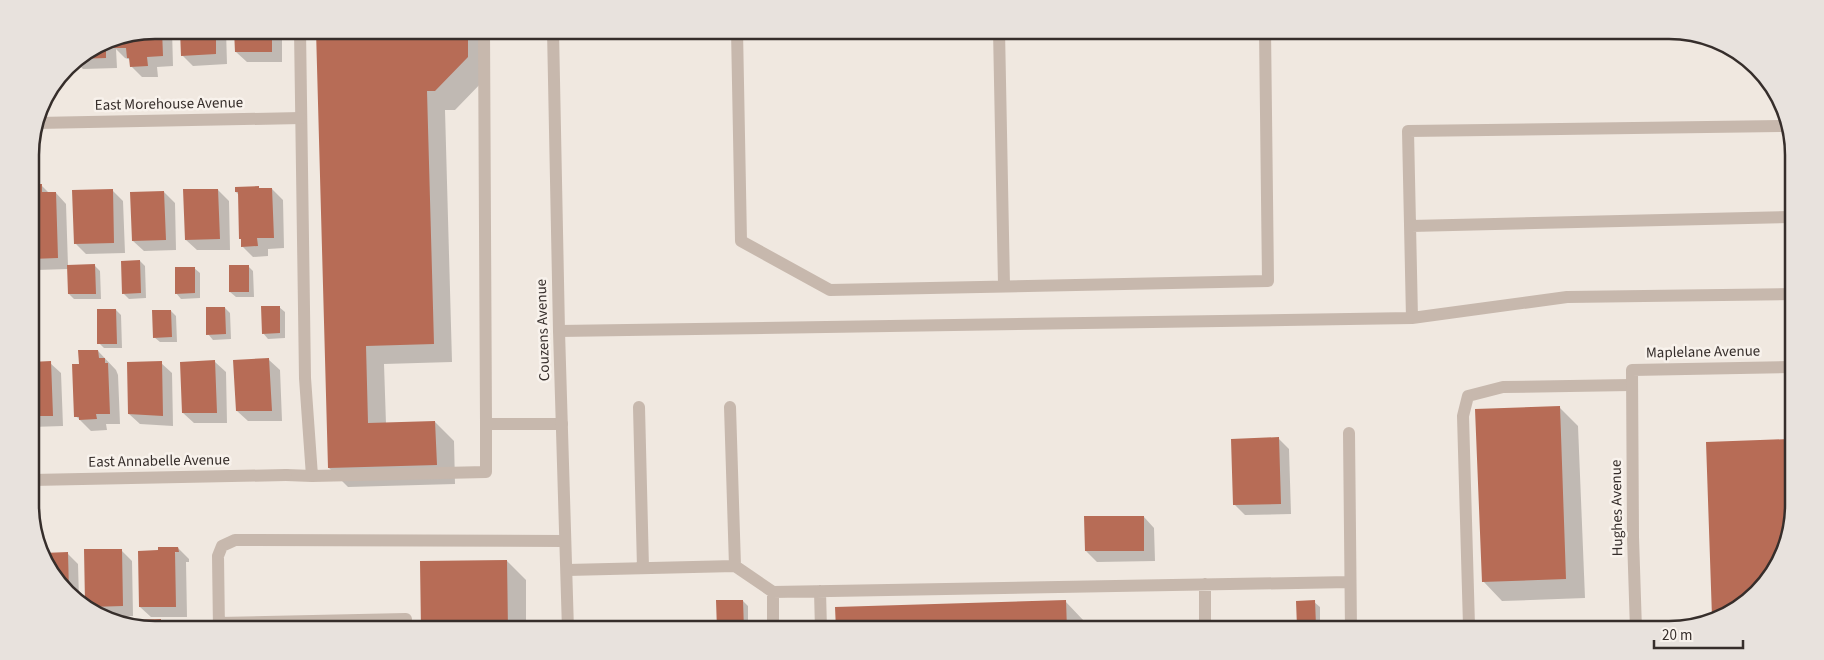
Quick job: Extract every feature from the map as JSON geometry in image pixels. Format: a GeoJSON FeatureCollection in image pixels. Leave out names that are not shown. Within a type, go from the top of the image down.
{"type":"FeatureCollection","features":[{"type":"Feature","properties":{"kind":"street"},"geometry":{"type":"LineString","coordinates":[[300,39],[306,378],[312,476]]}},
{"type":"Feature","properties":{"kind":"street"},"geometry":{"type":"LineString","coordinates":[[484,39],[486,424],[562,424]]}},
{"type":"Feature","properties":{"kind":"street","name":"Couzens Avenue"},"geometry":{"type":"LineString","coordinates":[[552,39],[568,621]]}},
{"type":"Feature","properties":{"kind":"street"},"geometry":{"type":"LineString","coordinates":[[737,39],[741,241],[830,290],[1268,281],[1265,39]]}},
{"type":"Feature","properties":{"kind":"street"},"geometry":{"type":"LineString","coordinates":[[999,39],[1004,286]]}},
{"type":"Feature","properties":{"kind":"street","name":"East Morehouse Avenue"},"geometry":{"type":"LineString","coordinates":[[44,123],[302,118]]}},
{"type":"Feature","properties":{"kind":"street"},"geometry":{"type":"LineString","coordinates":[[1412,318],[1408,131],[1781,126]]}},
{"type":"Feature","properties":{"kind":"street"},"geometry":{"type":"LineString","coordinates":[[1411,226],[1785,217]]}},
{"type":"Feature","properties":{"kind":"street"},"geometry":{"type":"LineString","coordinates":[[559,331],[1412,318],[1567,297],[1785,294]]}},
{"type":"Feature","properties":{"kind":"street","name":"Maplelane Avenue"},"geometry":{"type":"LineString","coordinates":[[1631,385],[1632,370],[1785,367]]}},
{"type":"Feature","properties":{"kind":"street"},"geometry":{"type":"LineString","coordinates":[[1469,621],[1463,416],[1468,396],[1503,388],[1631,385]]}},
{"type":"Feature","properties":{"kind":"street","name":"Hughes Avenue"},"geometry":{"type":"LineString","coordinates":[[1631,385],[1636,621]]}},
{"type":"Feature","properties":{"kind":"street"},"geometry":{"type":"LineString","coordinates":[[639,407],[643,568]]}},
{"type":"Feature","properties":{"kind":"street"},"geometry":{"type":"LineString","coordinates":[[730,407],[735,566]]}},
{"type":"Feature","properties":{"kind":"street","name":"East Annabelle Avenue"},"geometry":{"type":"LineString","coordinates":[[39,480],[486,472],[486,424]]}},
{"type":"Feature","properties":{"kind":"street"},"geometry":{"type":"LineString","coordinates":[[1349,433],[1351,621]]}},
{"type":"Feature","properties":{"kind":"street"},"geometry":{"type":"LineString","coordinates":[[219,621],[218,556],[222,546],[236,540],[566,541]]}},
{"type":"Feature","properties":{"kind":"street"},"geometry":{"type":"LineString","coordinates":[[566,570],[735,566],[773,592],[1350,582]]}},
{"type":"Feature","properties":{"kind":"street"},"geometry":{"type":"LineString","coordinates":[[1205,584],[1205,621]]}},
{"type":"Feature","properties":{"kind":"street"},"geometry":{"type":"LineString","coordinates":[[820,591],[821,621]]}},
{"type":"Feature","properties":{"kind":"street"},"geometry":{"type":"LineString","coordinates":[[773,592],[773,621]]}},
{"type":"Feature","properties":{"kind":"street"},"geometry":{"type":"LineString","coordinates":[[359,621],[406,619]]}},
{"type":"Feature","properties":{"kind":"building"},"geometry":{"type":"Polygon","coordinates":[[[162,39],[163,56],[147,57],[148,66],[130,67],[126,48],[113,48],[133,41],[162,39]]]}},
{"type":"Feature","properties":{"kind":"building"},"geometry":{"type":"Polygon","coordinates":[[[180,39],[216,39],[216,54],[181,56],[180,39]]]}},
{"type":"Feature","properties":{"kind":"building"},"geometry":{"type":"Polygon","coordinates":[[[234,39],[272,39],[272,52],[235,52],[234,39]]]}},
{"type":"Feature","properties":{"kind":"building"},"geometry":{"type":"Polygon","coordinates":[[[316,39],[468,39],[468,57],[435,91],[427,91],[434,344],[366,346],[368,423],[435,421],[437,465],[328,468],[316,39]]]}},
{"type":"Feature","properties":{"kind":"building"},"geometry":{"type":"Polygon","coordinates":[[[106,50],[106,58],[90,59],[106,50]]]}},
{"type":"Feature","properties":{"kind":"building"},"geometry":{"type":"Polygon","coordinates":[[[39,184],[42,184],[42,192],[56,192],[58,258],[39,259],[39,184]]]}},
{"type":"Feature","properties":{"kind":"building"},"geometry":{"type":"Polygon","coordinates":[[[259,186],[259,188],[272,188],[274,238],[257,238],[258,246],[241,247],[241,239],[239,239],[238,192],[235,192],[235,187],[259,186]]]}},
{"type":"Feature","properties":{"kind":"building"},"geometry":{"type":"Polygon","coordinates":[[[113,189],[114,243],[74,244],[72,190],[113,189]]]}},
{"type":"Feature","properties":{"kind":"building"},"geometry":{"type":"Polygon","coordinates":[[[183,189],[218,189],[220,239],[185,240],[183,189]]]}},
{"type":"Feature","properties":{"kind":"building"},"geometry":{"type":"Polygon","coordinates":[[[164,191],[166,240],[132,241],[130,192],[164,191]]]}},
{"type":"Feature","properties":{"kind":"building"},"geometry":{"type":"Polygon","coordinates":[[[140,260],[141,293],[122,294],[121,261],[140,260]]]}},
{"type":"Feature","properties":{"kind":"building"},"geometry":{"type":"Polygon","coordinates":[[[95,264],[96,294],[68,294],[67,265],[95,264]]]}},
{"type":"Feature","properties":{"kind":"building"},"geometry":{"type":"Polygon","coordinates":[[[229,265],[249,265],[249,292],[229,292],[229,265]]]}},
{"type":"Feature","properties":{"kind":"building"},"geometry":{"type":"Polygon","coordinates":[[[175,267],[195,267],[195,293],[175,294],[175,267]]]}},
{"type":"Feature","properties":{"kind":"building"},"geometry":{"type":"Polygon","coordinates":[[[261,306],[280,306],[280,333],[262,334],[261,306]]]}},
{"type":"Feature","properties":{"kind":"building"},"geometry":{"type":"Polygon","coordinates":[[[206,307],[225,307],[226,334],[206,335],[206,307]]]}},
{"type":"Feature","properties":{"kind":"building"},"geometry":{"type":"Polygon","coordinates":[[[97,309],[116,309],[117,344],[97,344],[97,309]]]}},
{"type":"Feature","properties":{"kind":"building"},"geometry":{"type":"Polygon","coordinates":[[[152,310],[171,310],[172,337],[153,338],[152,310]]]}},
{"type":"Feature","properties":{"kind":"building"},"geometry":{"type":"Polygon","coordinates":[[[78,350],[98,350],[99,358],[105,358],[105,363],[108,363],[110,414],[96,414],[97,419],[79,420],[79,417],[74,417],[72,364],[79,364],[78,350]]]}},
{"type":"Feature","properties":{"kind":"building"},"geometry":{"type":"Polygon","coordinates":[[[269,358],[272,411],[236,411],[233,360],[269,358]]]}},
{"type":"Feature","properties":{"kind":"building"},"geometry":{"type":"Polygon","coordinates":[[[215,360],[217,413],[182,413],[180,362],[215,360]]]}},
{"type":"Feature","properties":{"kind":"building"},"geometry":{"type":"Polygon","coordinates":[[[51,361],[53,416],[39,416],[39,362],[51,361]]]}},
{"type":"Feature","properties":{"kind":"building"},"geometry":{"type":"Polygon","coordinates":[[[162,361],[163,416],[128,414],[127,362],[162,361]]]}},
{"type":"Feature","properties":{"kind":"building"},"geometry":{"type":"Polygon","coordinates":[[[1560,406],[1566,579],[1482,582],[1475,409],[1560,406]]]}},
{"type":"Feature","properties":{"kind":"building"},"geometry":{"type":"Polygon","coordinates":[[[1279,437],[1281,504],[1233,505],[1231,439],[1279,437]]]}},
{"type":"Feature","properties":{"kind":"building"},"geometry":{"type":"Polygon","coordinates":[[[1785,439],[1785,505],[1783,527],[1779,542],[1766,569],[1756,582],[1727,606],[1712,612],[1706,442],[1785,439]]]}},
{"type":"Feature","properties":{"kind":"building"},"geometry":{"type":"Polygon","coordinates":[[[1084,516],[1144,516],[1144,551],[1085,551],[1084,516]]]}},
{"type":"Feature","properties":{"kind":"building"},"geometry":{"type":"Polygon","coordinates":[[[158,547],[178,547],[179,552],[175,552],[176,607],[139,607],[138,551],[158,550],[158,547]]]}},
{"type":"Feature","properties":{"kind":"building"},"geometry":{"type":"Polygon","coordinates":[[[84,549],[122,549],[123,606],[100,607],[85,597],[84,549]]]}},
{"type":"Feature","properties":{"kind":"building"},"geometry":{"type":"Polygon","coordinates":[[[68,552],[69,583],[58,569],[50,553],[68,552]]]}},
{"type":"Feature","properties":{"kind":"building"},"geometry":{"type":"Polygon","coordinates":[[[507,560],[508,621],[421,621],[420,561],[507,560]]]}},
{"type":"Feature","properties":{"kind":"building"},"geometry":{"type":"Polygon","coordinates":[[[716,600],[743,600],[744,621],[717,621],[716,600]]]}},
{"type":"Feature","properties":{"kind":"building"},"geometry":{"type":"Polygon","coordinates":[[[1066,600],[1067,621],[836,621],[835,607],[1066,600]]]}},
{"type":"Feature","properties":{"kind":"building"},"geometry":{"type":"Polygon","coordinates":[[[1315,600],[1316,621],[1297,621],[1296,601],[1315,600]]]}},
{"type":"Feature","properties":{"kind":"building"},"geometry":{"type":"Polygon","coordinates":[[[161,619],[161,621],[155,621],[138,620],[161,619]]]}}]}
